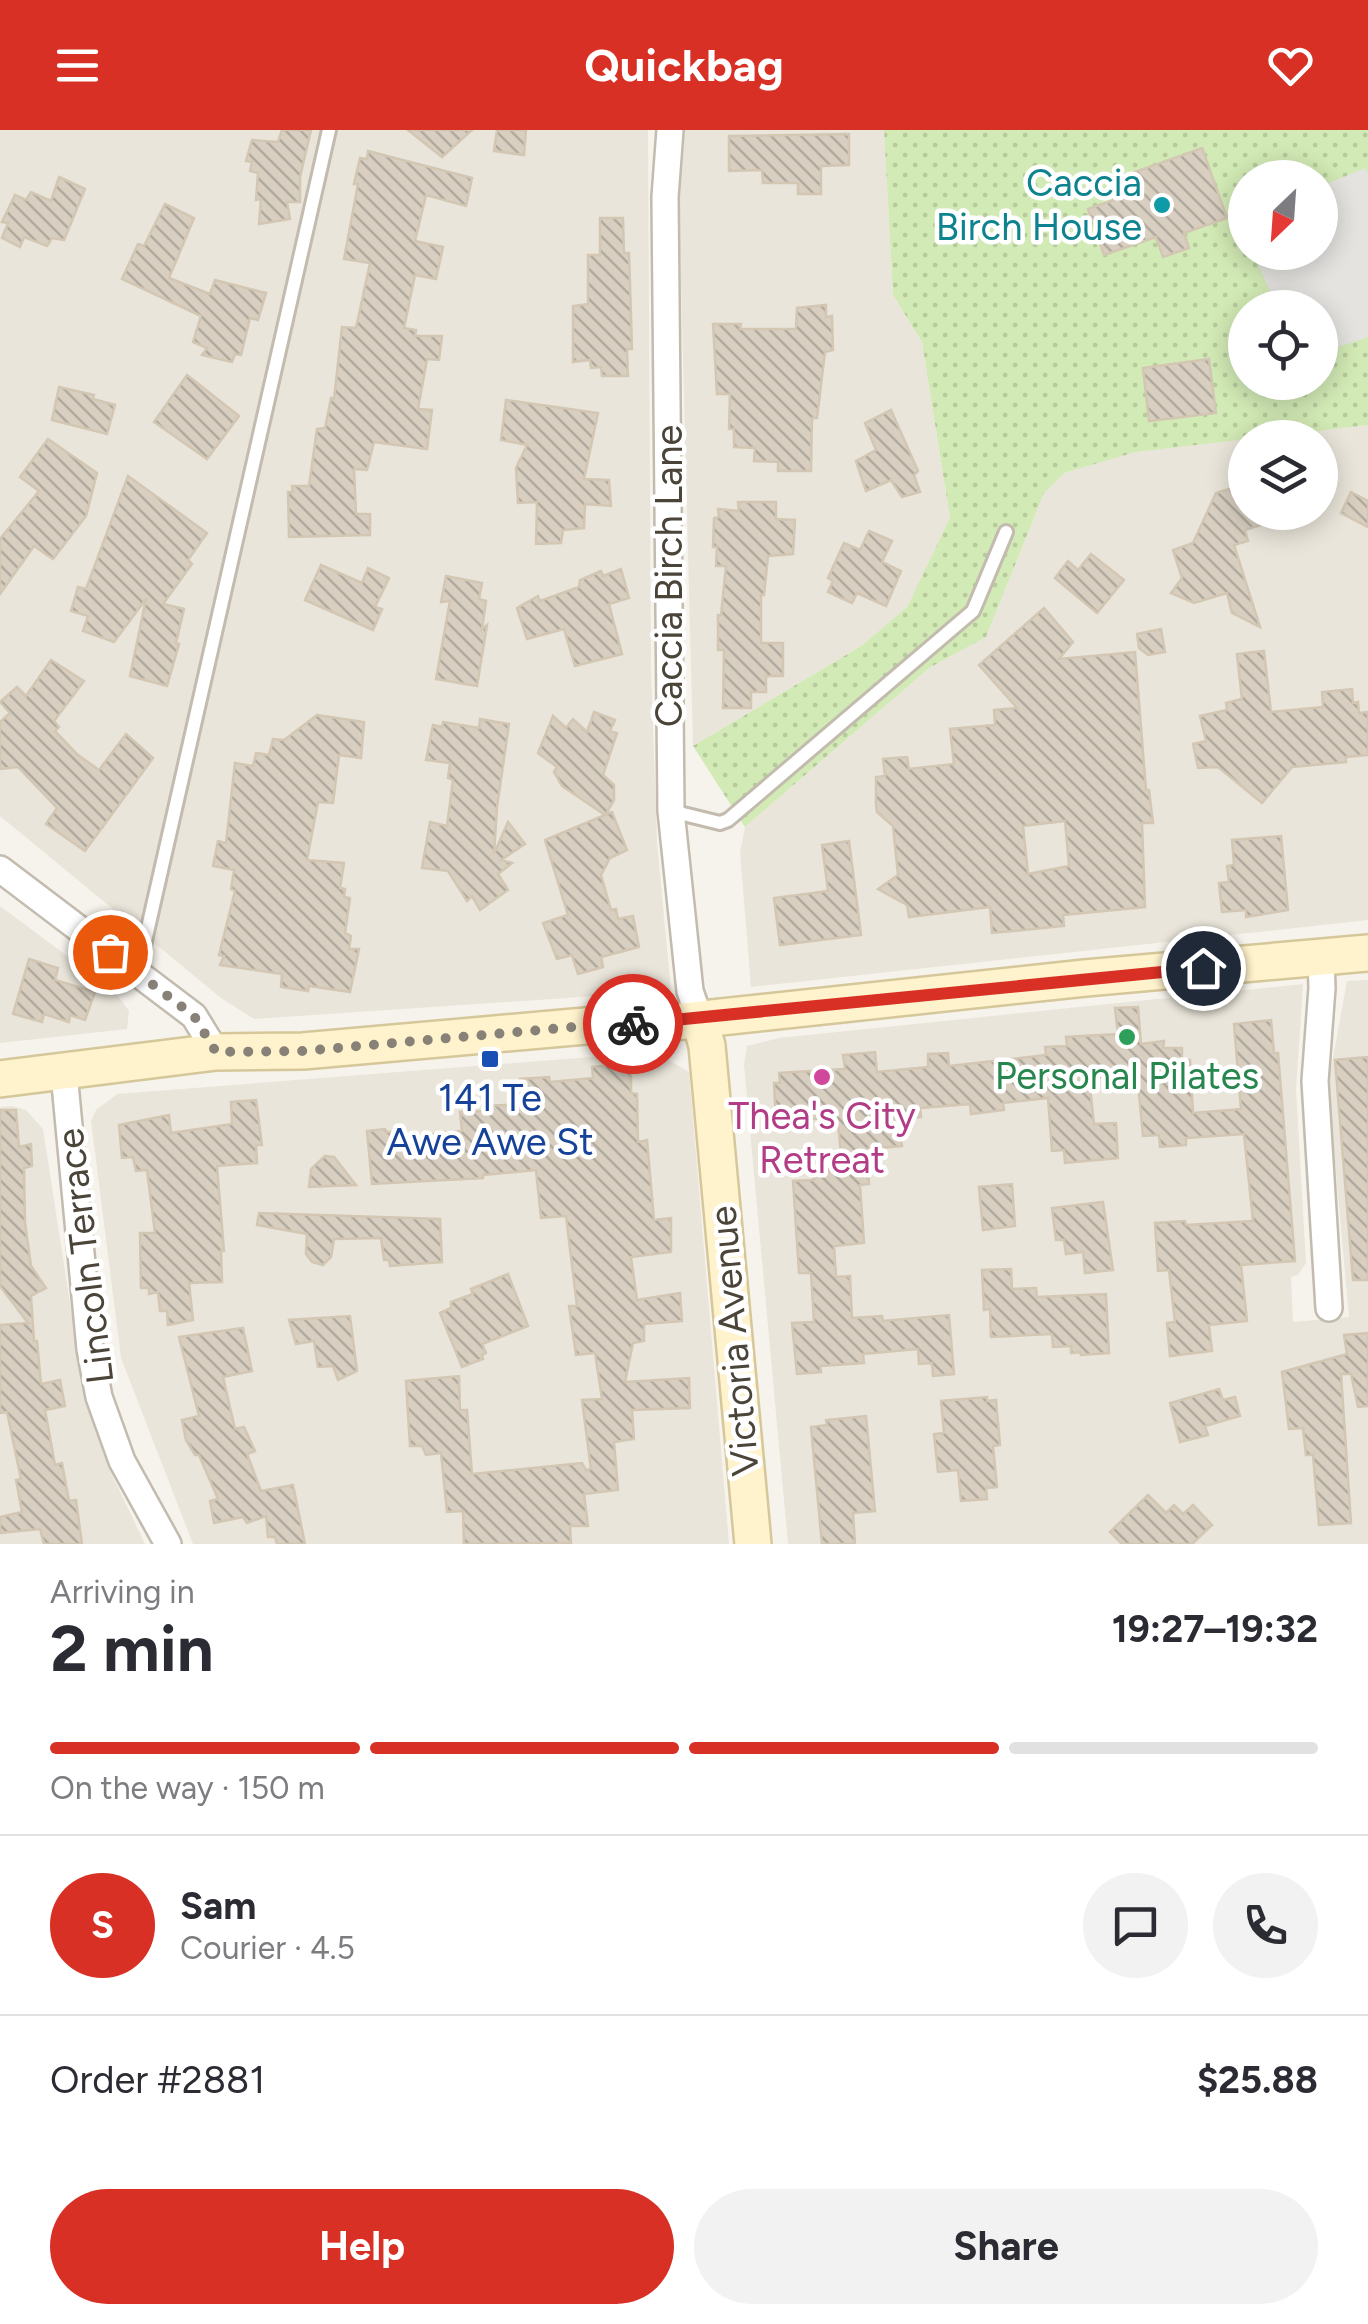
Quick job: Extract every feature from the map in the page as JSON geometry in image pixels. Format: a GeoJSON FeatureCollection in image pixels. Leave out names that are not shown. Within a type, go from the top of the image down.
{"type":"FeatureCollection","features":[{"type":"Feature","properties":{"kind":"main road"},"geometry":{"type":"LineString","coordinates":[[0,1079],[216,1052],[303,1051],[608,1024],[647,1025],[1085,978],[1368,953]]}},
{"type":"Feature","properties":{"kind":"main road","name":"Victoria Avenue"},"geometry":{"type":"LineString","coordinates":[[700,1020],[707,1046],[753,1544]]}},
{"type":"Feature","properties":{"kind":"street","name":"Caccia Birch Lane"},"geometry":{"type":"LineString","coordinates":[[670,130],[666,197],[671,810],[690,991],[700,1020]]}},
{"type":"Feature","properties":{"kind":"street"},"geometry":{"type":"LineString","coordinates":[[0,869],[194,1016],[216,1052]]}},
{"type":"Feature","properties":{"kind":"street"},"geometry":{"type":"LineString","coordinates":[[1321,957],[1315,1081],[1329,1308]]}},
{"type":"Feature","properties":{"kind":"street","name":"Lincoln Terrace"},"geometry":{"type":"LineString","coordinates":[[64,1074],[90,1349],[100,1397],[122,1461],[168,1544]]}},
{"type":"Feature","properties":{"kind":"lane"},"geometry":{"type":"LineString","coordinates":[[138,972],[330,130]]}},
{"type":"Feature","properties":{"kind":"lane"},"geometry":{"type":"LineString","coordinates":[[671,810],[720,823],[728,820],[973,611],[1006,532]]}},
{"type":"Feature","properties":{"kind":"shaded area"},"geometry":{"type":"Polygon","coordinates":[[[0,130],[648,130],[651,669],[657,842],[671,991],[254,1019],[221,998],[0,816],[0,130]]]}},
{"type":"Feature","properties":{"kind":"shaded area"},"geometry":{"type":"Polygon","coordinates":[[[685,130],[884,130],[893,295],[922,342],[950,518],[907,607],[861,646],[693,746],[679,203],[685,130]]]}},
{"type":"Feature","properties":{"kind":"shaded area"},"geometry":{"type":"Polygon","coordinates":[[[1365,168],[1368,174],[1368,337],[1338,347],[1338,290],[1269,290],[1261,270],[1338,270],[1338,179],[1365,168]]]}},
{"type":"Feature","properties":{"kind":"shaded area"},"geometry":{"type":"Polygon","coordinates":[[[1368,425],[1368,920],[751,987],[740,852],[745,827],[929,668],[986,637],[1044,493],[1064,473],[1136,452],[1228,441],[1228,530],[1338,530],[1338,428],[1368,425]]]}},
{"type":"Feature","properties":{"kind":"shaded area"},"geometry":{"type":"Polygon","coordinates":[[[0,906],[114,991],[129,1011],[127,1029],[0,1043],[0,906]]]}},
{"type":"Feature","properties":{"kind":"shaded area"},"geometry":{"type":"Polygon","coordinates":[[[1368,980],[1368,1544],[788,1544],[744,1065],[747,1046],[779,1038],[1303,984],[1296,1090],[1306,1263],[1298,1275],[1291,1277],[1293,1322],[1349,1317],[1328,1085],[1347,981],[1368,980]]]}},
{"type":"Feature","properties":{"kind":"shaded area"},"geometry":{"type":"Polygon","coordinates":[[[655,1052],[689,1072],[729,1544],[193,1544],[121,1358],[91,1121],[96,1110],[117,1094],[655,1052]]]}},
{"type":"Feature","properties":{"kind":"shaded area"},"geometry":{"type":"Polygon","coordinates":[[[0,1107],[26,1110],[43,1129],[85,1400],[112,1475],[145,1544],[0,1544],[0,1107]]]}},
{"type":"Feature","properties":{"kind":"green space"},"geometry":{"type":"Polygon","coordinates":[[[884,130],[1368,130],[1368,425],[1338,428],[1338,420],[1228,420],[1228,441],[1136,452],[1064,473],[1044,493],[986,637],[929,668],[745,827],[693,746],[861,646],[907,607],[950,518],[922,342],[893,295],[884,130]]]}},
{"type":"Feature","properties":{"kind":"building"},"geometry":{"type":"Polygon","coordinates":[[[282,130],[311,130],[300,177],[300,202],[287,202],[290,219],[259,224],[258,173],[250,171],[252,162],[246,161],[252,140],[278,142],[282,130]]]}},
{"type":"Feature","properties":{"kind":"building"},"geometry":{"type":"Polygon","coordinates":[[[408,130],[472,130],[442,157],[408,130]]]}},
{"type":"Feature","properties":{"kind":"building"},"geometry":{"type":"Polygon","coordinates":[[[497,130],[526,130],[524,155],[494,151],[497,130]]]}},
{"type":"Feature","properties":{"kind":"building"},"geometry":{"type":"Polygon","coordinates":[[[849,134],[849,165],[821,166],[821,194],[798,194],[798,183],[763,183],[762,170],[729,171],[729,136],[849,134]]]}},
{"type":"Feature","properties":{"kind":"building","name":"Caccia Birch House"},"geometry":{"type":"Polygon","coordinates":[[[1202,148],[1227,218],[1184,233],[1189,248],[1163,257],[1156,237],[1104,255],[1088,209],[1114,200],[1107,182],[1202,148]]]}},
{"type":"Feature","properties":{"kind":"building"},"geometry":{"type":"Polygon","coordinates":[[[368,151],[472,178],[466,206],[426,195],[415,241],[443,247],[436,279],[415,275],[404,328],[416,330],[415,336],[442,336],[439,360],[427,359],[418,409],[432,410],[427,449],[374,442],[367,470],[354,469],[356,514],[370,514],[370,535],[289,537],[288,492],[293,492],[292,486],[309,486],[317,429],[325,428],[331,398],[334,399],[342,327],[356,328],[370,263],[344,259],[358,184],[354,184],[360,158],[367,159],[368,151]]]}},
{"type":"Feature","properties":{"kind":"building"},"geometry":{"type":"Polygon","coordinates":[[[59,177],[85,189],[64,240],[52,238],[47,246],[24,237],[20,247],[2,238],[8,223],[2,222],[15,195],[26,200],[31,192],[51,201],[59,177]]]}},
{"type":"Feature","properties":{"kind":"building"},"geometry":{"type":"Polygon","coordinates":[[[165,204],[194,218],[169,278],[210,294],[215,280],[266,293],[258,320],[250,318],[241,355],[235,354],[232,362],[202,355],[207,348],[193,342],[201,316],[122,279],[138,244],[144,246],[165,204]]]}},
{"type":"Feature","properties":{"kind":"building"},"geometry":{"type":"Polygon","coordinates":[[[600,218],[623,218],[624,253],[629,253],[632,349],[627,349],[628,376],[602,376],[601,367],[591,368],[590,360],[573,362],[573,306],[588,304],[588,255],[600,255],[600,218]]]}},
{"type":"Feature","properties":{"kind":"building"},"geometry":{"type":"Polygon","coordinates":[[[826,305],[826,317],[832,316],[833,350],[825,352],[817,418],[812,418],[811,471],[778,471],[778,462],[754,461],[755,448],[734,447],[734,429],[729,429],[730,394],[717,394],[713,324],[741,324],[740,329],[796,329],[797,308],[826,305]]]}},
{"type":"Feature","properties":{"kind":"building"},"geometry":{"type":"Polygon","coordinates":[[[1209,359],[1216,413],[1149,421],[1143,368],[1209,359]]]}},
{"type":"Feature","properties":{"kind":"building"},"geometry":{"type":"Polygon","coordinates":[[[187,375],[239,416],[207,459],[154,422],[187,375]]]}},
{"type":"Feature","properties":{"kind":"building"},"geometry":{"type":"Polygon","coordinates":[[[59,387],[94,395],[93,399],[115,405],[107,434],[52,420],[59,387]]]}},
{"type":"Feature","properties":{"kind":"building"},"geometry":{"type":"Polygon","coordinates":[[[506,400],[598,413],[584,479],[609,480],[611,506],[585,504],[584,528],[563,530],[561,543],[536,544],[537,502],[518,503],[516,468],[527,445],[501,440],[506,400]]]}},
{"type":"Feature","properties":{"kind":"building"},"geometry":{"type":"Polygon","coordinates":[[[891,410],[918,471],[914,475],[920,492],[902,497],[891,480],[866,491],[856,461],[876,450],[865,423],[891,410]]]}},
{"type":"Feature","properties":{"kind":"building"},"geometry":{"type":"Polygon","coordinates":[[[48,439],[97,473],[86,516],[53,559],[34,546],[0,594],[0,539],[39,491],[20,477],[48,439]]]}},
{"type":"Feature","properties":{"kind":"building"},"geometry":{"type":"Polygon","coordinates":[[[128,476],[207,533],[188,560],[192,564],[163,604],[184,609],[167,686],[130,676],[146,599],[114,642],[83,631],[88,616],[71,611],[78,587],[86,589],[128,476]]]}},
{"type":"Feature","properties":{"kind":"building"},"geometry":{"type":"Polygon","coordinates":[[[1228,489],[1228,530],[1245,530],[1248,541],[1234,545],[1260,627],[1232,613],[1227,593],[1194,603],[1171,593],[1182,578],[1173,550],[1193,543],[1216,493],[1228,489]]]}},
{"type":"Feature","properties":{"kind":"building"},"geometry":{"type":"Polygon","coordinates":[[[1351,492],[1368,501],[1368,527],[1341,513],[1351,492]]]}},
{"type":"Feature","properties":{"kind":"building"},"geometry":{"type":"Polygon","coordinates":[[[738,502],[776,502],[776,519],[795,520],[793,554],[768,556],[761,595],[761,643],[783,643],[783,676],[766,676],[766,692],[751,692],[751,708],[723,708],[724,650],[718,650],[718,615],[726,566],[716,566],[714,518],[719,517],[718,509],[739,511],[738,502]]]}},
{"type":"Feature","properties":{"kind":"building"},"geometry":{"type":"Polygon","coordinates":[[[869,531],[892,541],[882,562],[901,571],[886,606],[857,593],[852,603],[828,592],[833,581],[828,578],[844,543],[860,550],[869,531]]]}},
{"type":"Feature","properties":{"kind":"building"},"geometry":{"type":"Polygon","coordinates":[[[1091,554],[1124,580],[1097,613],[1055,578],[1068,561],[1078,570],[1091,554]]]}},
{"type":"Feature","properties":{"kind":"building"},"geometry":{"type":"Polygon","coordinates":[[[321,565],[362,583],[368,568],[389,578],[375,607],[382,609],[373,630],[305,600],[321,565]]]}},
{"type":"Feature","properties":{"kind":"building"},"geometry":{"type":"Polygon","coordinates":[[[621,569],[629,598],[609,604],[622,654],[575,666],[564,629],[527,639],[517,608],[538,596],[540,601],[579,587],[580,580],[601,571],[603,576],[621,569]]]}},
{"type":"Feature","properties":{"kind":"building"},"geometry":{"type":"Polygon","coordinates":[[[446,576],[482,583],[479,599],[486,601],[482,629],[487,625],[477,686],[436,679],[450,601],[441,602],[446,576]]]}},
{"type":"Feature","properties":{"kind":"building"},"geometry":{"type":"Polygon","coordinates":[[[1044,608],[1073,642],[1059,659],[1135,652],[1146,790],[1153,823],[1142,823],[1145,907],[1063,915],[1064,926],[992,933],[990,907],[909,917],[907,905],[878,889],[898,875],[893,826],[877,812],[876,777],[885,776],[883,759],[907,757],[909,769],[954,764],[950,729],[995,725],[994,710],[1017,708],[979,665],[1044,608]],[[1065,821],[1023,826],[1028,874],[1069,866],[1065,821]]]}},
{"type":"Feature","properties":{"kind":"building"},"geometry":{"type":"Polygon","coordinates":[[[1161,629],[1165,652],[1148,655],[1139,648],[1137,634],[1161,629]]]}},
{"type":"Feature","properties":{"kind":"building"},"geometry":{"type":"Polygon","coordinates":[[[1264,651],[1271,712],[1323,707],[1322,692],[1352,689],[1359,713],[1368,712],[1368,755],[1346,757],[1346,762],[1292,767],[1262,803],[1218,767],[1198,768],[1193,744],[1206,741],[1200,716],[1227,710],[1226,703],[1242,699],[1237,654],[1264,651]]]}},
{"type":"Feature","properties":{"kind":"building"},"geometry":{"type":"Polygon","coordinates":[[[51,660],[84,681],[54,721],[59,727],[55,731],[78,755],[99,770],[126,734],[153,758],[85,851],[46,824],[57,808],[18,767],[0,769],[0,722],[10,713],[0,702],[17,687],[26,696],[51,660]]]}},
{"type":"Feature","properties":{"kind":"building"},"geometry":{"type":"Polygon","coordinates":[[[594,712],[615,720],[610,731],[617,733],[603,775],[614,785],[614,800],[606,814],[612,812],[627,850],[610,858],[601,875],[611,910],[616,909],[618,919],[633,916],[639,947],[601,957],[603,967],[578,974],[572,955],[557,959],[543,923],[568,915],[545,840],[605,815],[562,786],[554,772],[557,767],[538,753],[553,716],[566,728],[573,719],[587,732],[594,712]]]}},
{"type":"Feature","properties":{"kind":"building"},"geometry":{"type":"Polygon","coordinates":[[[317,715],[364,722],[361,758],[339,755],[333,803],[318,802],[307,860],[344,863],[340,888],[345,889],[344,897],[350,898],[345,933],[351,936],[349,949],[359,949],[350,992],[309,986],[308,991],[281,987],[282,974],[220,965],[235,891],[231,889],[234,870],[213,866],[218,841],[226,843],[235,763],[253,766],[256,753],[269,755],[273,739],[284,740],[317,715]]]}},
{"type":"Feature","properties":{"kind":"building"},"geometry":{"type":"Polygon","coordinates":[[[480,719],[509,724],[494,854],[508,822],[525,844],[501,860],[512,863],[498,874],[508,890],[480,910],[472,896],[467,901],[448,871],[422,868],[430,822],[447,826],[453,780],[448,778],[450,763],[426,760],[433,725],[442,727],[443,722],[479,728],[480,719]]]}},
{"type":"Feature","properties":{"kind":"building"},"geometry":{"type":"Polygon","coordinates":[[[1281,836],[1288,910],[1246,917],[1246,910],[1222,912],[1219,883],[1229,882],[1227,866],[1234,865],[1232,840],[1281,836]]]}},
{"type":"Feature","properties":{"kind":"building"},"geometry":{"type":"Polygon","coordinates":[[[849,841],[861,935],[780,945],[774,898],[828,891],[822,845],[849,841]]]}},
{"type":"Feature","properties":{"kind":"building"},"geometry":{"type":"Polygon","coordinates":[[[29,959],[58,968],[55,980],[95,992],[85,1020],[70,1015],[69,1022],[44,1014],[42,1022],[13,1014],[29,959]]]}},
{"type":"Feature","properties":{"kind":"building"},"geometry":{"type":"Polygon","coordinates":[[[1138,1007],[1141,1044],[1164,1041],[1163,1048],[1182,1048],[1182,1061],[1190,1060],[1193,1113],[1241,1109],[1234,1024],[1271,1020],[1274,1053],[1278,1053],[1295,1261],[1241,1265],[1247,1321],[1209,1325],[1212,1351],[1170,1356],[1167,1323],[1175,1322],[1169,1270],[1158,1271],[1155,1223],[1253,1221],[1244,1134],[1186,1138],[1186,1145],[1160,1147],[1159,1135],[1143,1136],[1137,1074],[1089,1079],[1094,1124],[1116,1123],[1118,1158],[1065,1163],[1064,1150],[1052,1151],[1048,1098],[1003,1103],[1004,1110],[971,1114],[970,1104],[920,1108],[921,1117],[899,1119],[902,1146],[867,1149],[869,1184],[860,1185],[864,1243],[834,1246],[836,1277],[850,1276],[852,1318],[882,1316],[883,1321],[949,1315],[954,1374],[933,1376],[932,1363],[919,1364],[918,1349],[863,1354],[864,1363],[820,1366],[821,1372],[797,1374],[792,1323],[814,1322],[811,1273],[799,1273],[793,1181],[814,1180],[812,1166],[842,1164],[838,1123],[828,1124],[827,1118],[776,1122],[774,1083],[780,1083],[779,1073],[845,1069],[843,1055],[875,1052],[877,1072],[928,1067],[928,1054],[948,1053],[949,1066],[1046,1055],[1045,1047],[1067,1046],[1066,1037],[1118,1034],[1115,1008],[1138,1007]]]}},
{"type":"Feature","properties":{"kind":"building"},"geometry":{"type":"Polygon","coordinates":[[[1368,1057],[1368,1280],[1353,1280],[1335,1060],[1368,1057]]]}},
{"type":"Feature","properties":{"kind":"building"},"geometry":{"type":"Polygon","coordinates":[[[615,1065],[615,1069],[631,1068],[631,1093],[637,1094],[638,1142],[647,1140],[654,1220],[671,1218],[671,1252],[631,1257],[637,1300],[680,1293],[682,1321],[644,1324],[644,1341],[633,1343],[625,1382],[689,1378],[690,1408],[632,1410],[634,1439],[614,1442],[618,1490],[584,1494],[588,1526],[570,1526],[571,1543],[464,1544],[463,1511],[447,1512],[441,1453],[426,1455],[422,1446],[410,1446],[406,1381],[459,1376],[460,1410],[467,1410],[472,1474],[582,1463],[586,1470],[591,1469],[582,1400],[602,1399],[595,1353],[576,1355],[569,1306],[577,1306],[566,1216],[541,1218],[536,1170],[483,1178],[372,1184],[367,1131],[385,1129],[394,1135],[413,1136],[462,1131],[460,1112],[523,1104],[520,1079],[549,1077],[550,1082],[593,1078],[592,1067],[615,1065]]]}},
{"type":"Feature","properties":{"kind":"building"},"geometry":{"type":"Polygon","coordinates":[[[256,1100],[262,1145],[256,1145],[257,1163],[217,1166],[224,1251],[222,1282],[189,1283],[193,1320],[168,1325],[167,1311],[160,1311],[158,1292],[149,1294],[149,1288],[141,1288],[140,1233],[155,1233],[147,1170],[136,1171],[133,1157],[122,1158],[119,1125],[169,1115],[171,1133],[232,1124],[231,1102],[256,1100]]]}},
{"type":"Feature","properties":{"kind":"building"},"geometry":{"type":"Polygon","coordinates":[[[0,1110],[16,1110],[19,1147],[31,1144],[32,1166],[24,1168],[25,1223],[31,1266],[46,1288],[31,1296],[34,1341],[41,1384],[60,1380],[65,1406],[45,1410],[55,1465],[62,1463],[69,1501],[76,1500],[82,1544],[44,1544],[40,1529],[0,1533],[0,1517],[22,1512],[16,1480],[21,1479],[7,1412],[0,1413],[0,1325],[28,1323],[0,1286],[0,1110]]]}},
{"type":"Feature","properties":{"kind":"building"},"geometry":{"type":"Polygon","coordinates":[[[325,1156],[334,1157],[356,1185],[309,1187],[311,1169],[325,1156]]]}},
{"type":"Feature","properties":{"kind":"building"},"geometry":{"type":"Polygon","coordinates":[[[1012,1184],[1015,1226],[983,1230],[979,1187],[1012,1184]]]}},
{"type":"Feature","properties":{"kind":"building"},"geometry":{"type":"Polygon","coordinates":[[[1103,1202],[1113,1270],[1085,1273],[1083,1252],[1066,1254],[1064,1240],[1056,1240],[1052,1208],[1103,1202]]]}},
{"type":"Feature","properties":{"kind":"building"},"geometry":{"type":"Polygon","coordinates":[[[259,1213],[440,1219],[442,1262],[390,1266],[389,1260],[384,1260],[381,1238],[334,1239],[331,1257],[323,1265],[312,1262],[306,1254],[307,1234],[257,1225],[259,1213]]]}},
{"type":"Feature","properties":{"kind":"building"},"geometry":{"type":"Polygon","coordinates":[[[1011,1269],[1012,1289],[1036,1288],[1037,1297],[1106,1294],[1109,1353],[1081,1355],[1071,1353],[1071,1346],[1053,1347],[1052,1334],[991,1337],[990,1309],[984,1310],[982,1270],[1011,1269]]]}},
{"type":"Feature","properties":{"kind":"building"},"geometry":{"type":"Polygon","coordinates":[[[508,1274],[528,1326],[482,1344],[486,1353],[483,1359],[462,1367],[440,1313],[451,1308],[451,1302],[473,1294],[471,1289],[508,1274]]]}},
{"type":"Feature","properties":{"kind":"building"},"geometry":{"type":"Polygon","coordinates":[[[350,1316],[357,1371],[338,1380],[333,1366],[318,1367],[314,1341],[296,1344],[289,1320],[350,1316]]]}},
{"type":"Feature","properties":{"kind":"building"},"geometry":{"type":"Polygon","coordinates":[[[243,1328],[252,1371],[223,1377],[235,1429],[244,1427],[255,1451],[247,1454],[261,1491],[293,1485],[305,1544],[277,1544],[275,1537],[268,1537],[266,1516],[247,1523],[243,1517],[214,1523],[210,1501],[218,1499],[199,1455],[195,1455],[186,1440],[182,1420],[199,1416],[179,1337],[243,1328]]]}},
{"type":"Feature","properties":{"kind":"building"},"geometry":{"type":"Polygon","coordinates":[[[1368,1333],[1368,1406],[1358,1407],[1351,1374],[1341,1374],[1351,1523],[1319,1525],[1313,1455],[1306,1455],[1303,1428],[1289,1429],[1282,1372],[1347,1354],[1344,1335],[1368,1333]]]}},
{"type":"Feature","properties":{"kind":"building"},"geometry":{"type":"Polygon","coordinates":[[[1219,1389],[1223,1400],[1235,1397],[1240,1416],[1205,1426],[1208,1435],[1180,1442],[1170,1403],[1219,1389]]]}},
{"type":"Feature","properties":{"kind":"building"},"geometry":{"type":"Polygon","coordinates":[[[987,1397],[987,1401],[996,1400],[1000,1445],[993,1446],[997,1487],[986,1488],[987,1499],[961,1501],[958,1470],[938,1472],[934,1434],[944,1433],[941,1401],[987,1397]]]}},
{"type":"Feature","properties":{"kind":"building"},"geometry":{"type":"Polygon","coordinates":[[[866,1416],[875,1511],[853,1513],[855,1544],[822,1544],[811,1427],[827,1425],[826,1420],[866,1416]]]}},
{"type":"Feature","properties":{"kind":"building"},"geometry":{"type":"Polygon","coordinates":[[[1148,1495],[1166,1513],[1174,1505],[1183,1514],[1193,1505],[1212,1525],[1192,1544],[1122,1544],[1110,1532],[1148,1495]]]}},
{"type":"Feature","properties":{"kind":"way so far"},"geometry":{"type":"LineString","coordinates":[[110,952],[194,1016],[216,1052],[303,1051],[633,1024]]}},
{"type":"Feature","properties":{"kind":"place","name":"Caccia Birch House"},"geometry":{"type":"Point","coordinates":[1162,205]}},
{"type":"Feature","properties":{"kind":"place","name":"Personal Pilates"},"geometry":{"type":"Point","coordinates":[1127,1037]}},
{"type":"Feature","properties":{"kind":"place","name":"141 Te Awe Awe St"},"geometry":{"type":"Point","coordinates":[490,1059]}},
{"type":"Feature","properties":{"kind":"place","name":"Thea's City Retreat"},"geometry":{"type":"Point","coordinates":[822,1077]}},
{"type":"Feature","properties":{"kind":"route"},"geometry":{"type":"LineString","coordinates":[[633,1024],[1203,968]]}}]}
